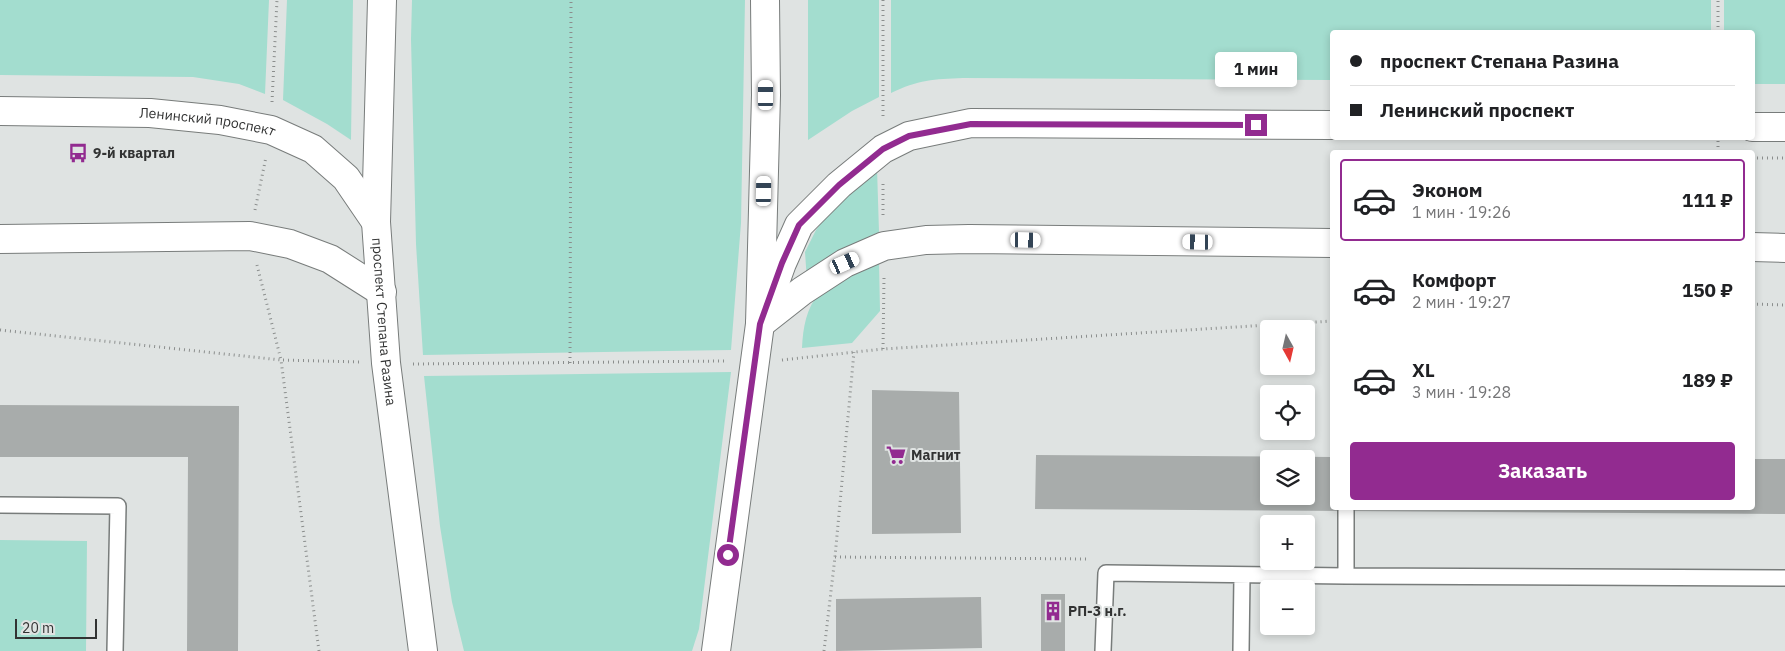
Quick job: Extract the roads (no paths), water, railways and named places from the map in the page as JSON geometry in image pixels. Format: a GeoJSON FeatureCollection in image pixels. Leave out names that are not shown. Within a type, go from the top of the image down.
{"type":"FeatureCollection","features":[{"type":"Feature","properties":{"kind":"main road","name":"проспект Степана Разина"},"geometry":{"type":"LineString","coordinates":[[382,0],[376,222],[386,362],[424,648]]}},
{"type":"Feature","properties":{"kind":"main road"},"geometry":{"type":"LineString","coordinates":[[716,651],[760,324],[766,95],[765,0]]}},
{"type":"Feature","properties":{"kind":"main road","name":"Ленинский проспект"},"geometry":{"type":"LineString","coordinates":[[0,111],[150,113],[220,120],[271,130],[313,149],[346,178],[376,222]]}},
{"type":"Feature","properties":{"kind":"main road"},"geometry":{"type":"LineString","coordinates":[[760,324],[782,263],[799,225],[839,185],[883,149],[909,136],[971,124],[1330,125]]}},
{"type":"Feature","properties":{"kind":"main road"},"geometry":{"type":"LineString","coordinates":[[1755,127],[1785,127]]}},
{"type":"Feature","properties":{"kind":"main road"},"geometry":{"type":"LineString","coordinates":[[0,239],[250,236],[290,244],[330,259],[382,292]]}},
{"type":"Feature","properties":{"kind":"main road"},"geometry":{"type":"LineString","coordinates":[[760,324],[802,291],[845,263],[884,246],[969,239],[1330,243]]}},
{"type":"Feature","properties":{"kind":"main road"},"geometry":{"type":"LineString","coordinates":[[1755,247],[1785,248]]}},
{"type":"Feature","properties":{"kind":"lane"},"geometry":{"type":"LineString","coordinates":[[0,505],[118,506],[115,651]]}},
{"type":"Feature","properties":{"kind":"lane"},"geometry":{"type":"LineString","coordinates":[[1346,511],[1346,576]]}},
{"type":"Feature","properties":{"kind":"lane"},"geometry":{"type":"LineString","coordinates":[[1103,651],[1106,573],[1242,576],[1785,578]]}},
{"type":"Feature","properties":{"kind":"lane"},"geometry":{"type":"LineString","coordinates":[[1241,651],[1242,576]]}},
{"type":"Feature","properties":{"kind":"place","name":"9-й квартал"},"geometry":{"type":"Point","coordinates":[78,153]}},
{"type":"Feature","properties":{"kind":"place","name":"Магнит"},"geometry":{"type":"Point","coordinates":[896,455]}},
{"type":"Feature","properties":{"kind":"place","name":"РП-3 н.г."},"geometry":{"type":"Point","coordinates":[1053,611]}}]}
